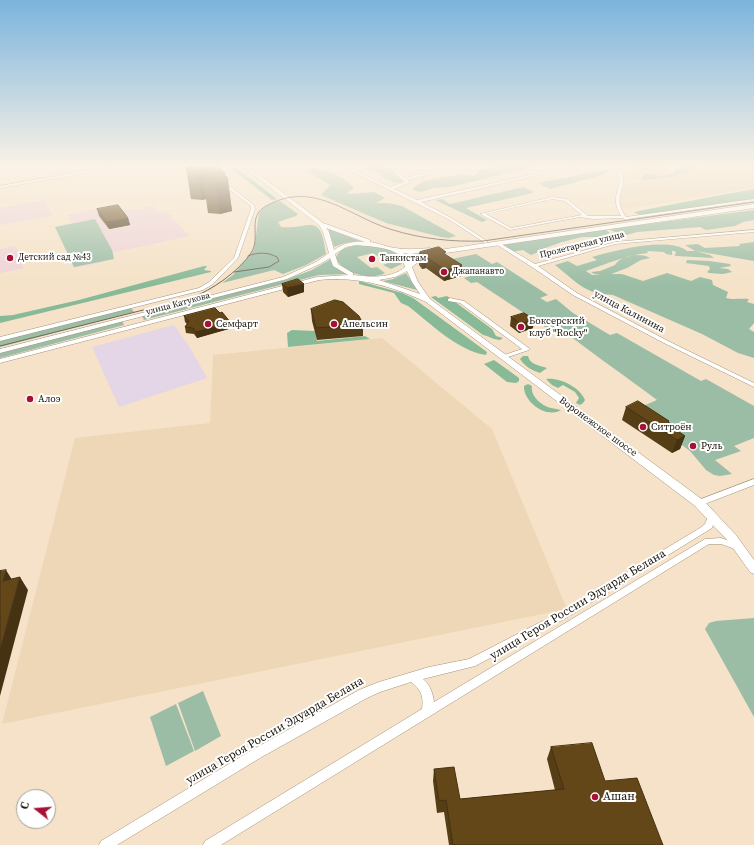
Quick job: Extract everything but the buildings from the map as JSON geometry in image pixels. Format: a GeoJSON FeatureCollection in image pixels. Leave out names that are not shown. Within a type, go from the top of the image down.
{"type":"FeatureCollection","features":[{"type":"Feature","properties":{"kind":"main road"},"geometry":{"type":"LineString","coordinates":[[296,205],[321,224],[379,245],[410,252],[485,242],[626,219],[750,205]]}},
{"type":"Feature","properties":{"kind":"main road"},"geometry":{"type":"LineString","coordinates":[[362,278],[392,276],[402,273],[419,258],[431,253],[751,205]]}},
{"type":"Feature","properties":{"kind":"main road"},"geometry":{"type":"LineString","coordinates":[[321,224],[326,232],[335,265],[339,268],[362,278],[413,293],[428,301]]}},
{"type":"Feature","properties":{"kind":"main road"},"geometry":{"type":"LineString","coordinates":[[348,234],[357,234],[410,249],[449,247]]}},
{"type":"Feature","properties":{"kind":"main road","name":"улица Катукова"},"geometry":{"type":"LineString","coordinates":[[0,351],[285,278],[302,271],[349,244],[363,243],[379,245]]}},
{"type":"Feature","properties":{"kind":"main road"},"geometry":{"type":"LineString","coordinates":[[389,248],[404,256],[415,282],[428,301]]}},
{"type":"Feature","properties":{"kind":"main road","name":"улица Катукова"},"geometry":{"type":"LineString","coordinates":[[0,361],[319,278],[336,276],[362,278]]}},
{"type":"Feature","properties":{"kind":"main road","name":"Воронежское шоссе"},"geometry":{"type":"LineString","coordinates":[[428,301],[699,503],[732,538],[754,569]]}},
{"type":"Feature","properties":{"kind":"main road"},"geometry":{"type":"LineString","coordinates":[[124,319],[131,322],[125,328]]}},
{"type":"Feature","properties":{"kind":"street"},"geometry":{"type":"LineString","coordinates":[[0,339],[201,289],[211,283],[238,255],[253,209],[252,205]]}},
{"type":"Feature","properties":{"kind":"street"},"geometry":{"type":"LineString","coordinates":[[424,205],[452,220],[485,242]]}},
{"type":"Feature","properties":{"kind":"street"},"geometry":{"type":"LineString","coordinates":[[519,205],[482,214],[510,229],[586,216]]}},
{"type":"Feature","properties":{"kind":"street"},"geometry":{"type":"LineString","coordinates":[[573,205],[586,216],[593,218],[626,219],[717,205]]}},
{"type":"Feature","properties":{"kind":"street"},"geometry":{"type":"LineString","coordinates":[[619,205],[626,219]]}},
{"type":"Feature","properties":{"kind":"street","name":"Пролетарская улица"},"geometry":{"type":"LineString","coordinates":[[534,266],[615,243],[754,231]]}},
{"type":"Feature","properties":{"kind":"street","name":"улица Калинина"},"geometry":{"type":"LineString","coordinates":[[498,244],[575,294],[673,346],[754,385]]}},
{"type":"Feature","properties":{"kind":"street"},"geometry":{"type":"LineString","coordinates":[[450,300],[462,302],[527,349],[503,357]]}},
{"type":"Feature","properties":{"kind":"street"},"geometry":{"type":"LineString","coordinates":[[699,503],[754,482]]}},
{"type":"Feature","properties":{"kind":"street","name":"улица Героя России Эдуарда Белана"},"geometry":{"type":"LineString","coordinates":[[105,845],[256,754],[331,711],[380,687],[412,677],[471,663],[563,615],[703,530],[708,526],[712,516]]}},
{"type":"Feature","properties":{"kind":"street","name":"улица Героя России Эдуарда Белана"},"geometry":{"type":"LineString","coordinates":[[209,845],[708,541],[721,540],[738,547]]}},
{"type":"Feature","properties":{"kind":"street"},"geometry":{"type":"LineString","coordinates":[[412,677],[419,680],[426,690],[429,703],[427,712]]}},
{"type":"Feature","properties":{"kind":"shaded area"},"geometry":{"type":"Polygon","coordinates":[[[14,205],[48,205],[53,216],[0,225],[0,208],[14,205]]]}},
{"type":"Feature","properties":{"kind":"shaded area"},"geometry":{"type":"Polygon","coordinates":[[[623,205],[649,205],[627,209],[623,205]]]}},
{"type":"Feature","properties":{"kind":"shaded area"},"geometry":{"type":"Polygon","coordinates":[[[153,206],[158,212],[166,211],[189,236],[112,253],[103,262],[74,268],[55,227],[72,223],[67,215],[96,209],[136,210],[153,206]]]}},
{"type":"Feature","properties":{"kind":"shaded area","name":"Детский сад №43"},"geometry":{"type":"Polygon","coordinates":[[[16,246],[24,268],[0,273],[0,249],[16,246]]]}},
{"type":"Feature","properties":{"kind":"shaded area"},"geometry":{"type":"Polygon","coordinates":[[[174,325],[189,346],[207,378],[119,407],[92,347],[174,325]]]}},
{"type":"Feature","properties":{"kind":"shaded area"},"geometry":{"type":"Polygon","coordinates":[[[382,338],[492,429],[567,609],[2,724],[75,438],[210,423],[213,355],[382,338]]]}},
{"type":"Feature","properties":{"kind":"green space"},"geometry":{"type":"Polygon","coordinates":[[[267,205],[286,205],[298,214],[278,222],[281,227],[312,225],[317,227],[324,240],[326,254],[306,265],[283,274],[274,270],[222,283],[233,275],[254,250],[259,213],[267,205]]]}},
{"type":"Feature","properties":{"kind":"green space"},"geometry":{"type":"Polygon","coordinates":[[[345,205],[402,206],[456,236],[449,238],[441,237],[386,223],[345,205]]]}},
{"type":"Feature","properties":{"kind":"green space"},"geometry":{"type":"Polygon","coordinates":[[[447,205],[477,205],[466,208],[487,220],[482,222],[447,205]]]}},
{"type":"Feature","properties":{"kind":"green space"},"geometry":{"type":"Polygon","coordinates":[[[667,205],[709,205],[642,215],[634,212],[667,205]]]}},
{"type":"Feature","properties":{"kind":"green space"},"geometry":{"type":"Polygon","coordinates":[[[754,210],[754,220],[743,222],[735,226],[706,230],[700,227],[637,232],[623,236],[609,229],[754,210]]]}},
{"type":"Feature","properties":{"kind":"green space"},"geometry":{"type":"Polygon","coordinates":[[[95,219],[112,250],[114,259],[74,267],[55,227],[95,219]]]}},
{"type":"Feature","properties":{"kind":"green space"},"geometry":{"type":"Polygon","coordinates":[[[328,229],[360,241],[345,243],[334,247],[328,229]]]}},
{"type":"Feature","properties":{"kind":"green space"},"geometry":{"type":"Polygon","coordinates":[[[605,229],[610,233],[603,237],[582,237],[562,242],[537,251],[539,252],[531,255],[523,250],[511,252],[502,245],[605,229]]]}},
{"type":"Feature","properties":{"kind":"green space"},"geometry":{"type":"Polygon","coordinates":[[[754,242],[754,261],[696,251],[710,255],[714,258],[676,256],[674,255],[676,254],[675,251],[672,251],[672,255],[664,252],[647,251],[648,253],[634,255],[642,255],[650,258],[641,260],[627,268],[611,274],[622,274],[643,281],[667,273],[691,281],[700,277],[712,280],[713,285],[728,292],[726,298],[749,299],[747,302],[754,304],[754,323],[749,329],[754,332],[754,358],[738,353],[702,334],[613,295],[600,294],[588,290],[555,265],[568,261],[577,266],[597,260],[592,257],[613,251],[641,246],[668,245],[679,247],[687,251],[695,251],[685,245],[698,244],[705,248],[740,246],[739,244],[754,242]],[[621,259],[586,271],[592,275],[600,275],[591,272],[600,271],[615,265],[621,259]]]}},
{"type":"Feature","properties":{"kind":"green space"},"geometry":{"type":"Polygon","coordinates":[[[360,245],[385,248],[396,254],[400,258],[402,264],[391,269],[383,265],[388,263],[373,253],[357,257],[371,268],[377,267],[385,273],[364,276],[350,271],[339,263],[336,257],[343,249],[360,245]]]}},
{"type":"Feature","properties":{"kind":"green space"},"geometry":{"type":"Polygon","coordinates":[[[476,254],[492,264],[497,262],[548,295],[540,298],[547,302],[556,299],[573,313],[610,335],[617,333],[701,381],[706,379],[754,406],[754,438],[734,446],[741,451],[715,460],[732,474],[720,476],[714,475],[706,470],[690,451],[634,410],[657,400],[569,335],[560,337],[477,282],[471,283],[464,278],[473,275],[452,259],[476,254]]]}},
{"type":"Feature","properties":{"kind":"green space"},"geometry":{"type":"Polygon","coordinates":[[[331,259],[337,268],[348,274],[319,275],[144,320],[142,316],[285,280],[312,270],[331,259]]]}},
{"type":"Feature","properties":{"kind":"green space"},"geometry":{"type":"Polygon","coordinates":[[[687,260],[730,264],[731,266],[719,268],[728,269],[732,272],[723,274],[709,273],[707,272],[710,269],[709,266],[686,263],[687,260]]]}},
{"type":"Feature","properties":{"kind":"green space"},"geometry":{"type":"Polygon","coordinates":[[[207,266],[204,270],[211,272],[0,323],[0,316],[13,315],[79,300],[207,266]]]}},
{"type":"Feature","properties":{"kind":"green space"},"geometry":{"type":"Polygon","coordinates":[[[406,273],[417,290],[383,281],[393,279],[406,273]]]}},
{"type":"Feature","properties":{"kind":"green space"},"geometry":{"type":"Polygon","coordinates":[[[359,281],[402,293],[413,298],[487,352],[486,355],[465,348],[455,342],[408,306],[401,303],[394,293],[359,284],[359,281]]]}},
{"type":"Feature","properties":{"kind":"green space"},"geometry":{"type":"Polygon","coordinates":[[[436,296],[438,298],[447,296],[492,329],[496,336],[503,338],[498,340],[483,335],[431,297],[436,296]]]}},
{"type":"Feature","properties":{"kind":"green space"},"geometry":{"type":"Polygon","coordinates":[[[129,308],[134,312],[0,347],[0,341],[129,308]]]}},
{"type":"Feature","properties":{"kind":"green space"},"geometry":{"type":"Polygon","coordinates":[[[122,321],[124,325],[0,358],[0,353],[122,321]]]}},
{"type":"Feature","properties":{"kind":"green space"},"geometry":{"type":"Polygon","coordinates":[[[292,330],[315,331],[317,341],[365,336],[370,339],[288,347],[287,333],[292,330]]]}},
{"type":"Feature","properties":{"kind":"green space"},"geometry":{"type":"Polygon","coordinates":[[[523,356],[528,356],[533,363],[547,368],[540,373],[532,370],[520,359],[523,356]]]}},
{"type":"Feature","properties":{"kind":"green space"},"geometry":{"type":"Polygon","coordinates":[[[494,360],[519,378],[519,381],[516,383],[507,382],[484,364],[494,360]]]}},
{"type":"Feature","properties":{"kind":"green space"},"geometry":{"type":"Polygon","coordinates":[[[546,379],[563,381],[579,391],[585,400],[580,405],[576,403],[579,398],[575,392],[563,385],[558,388],[546,379]]]}},
{"type":"Feature","properties":{"kind":"green space"},"geometry":{"type":"Polygon","coordinates":[[[528,384],[532,386],[533,393],[537,400],[548,407],[561,410],[549,412],[543,411],[537,407],[527,398],[524,386],[528,384]]]}},
{"type":"Feature","properties":{"kind":"green space"},"geometry":{"type":"Polygon","coordinates":[[[754,618],[754,717],[705,629],[709,623],[716,621],[754,618]]]}},
{"type":"Feature","properties":{"kind":"green space"},"geometry":{"type":"Polygon","coordinates":[[[203,691],[221,736],[195,751],[178,703],[203,691]]]}},
{"type":"Feature","properties":{"kind":"green space"},"geometry":{"type":"Polygon","coordinates":[[[176,704],[194,751],[166,766],[150,717],[176,704]]]}},
{"type":"Feature","properties":{"kind":"tram line"},"geometry":{"type":"LineString","coordinates":[[249,256],[254,247],[255,221],[257,215],[267,205]]}},
{"type":"Feature","properties":{"kind":"tram line"},"geometry":{"type":"LineString","coordinates":[[337,205],[377,224],[415,236],[472,241],[483,241],[730,205]]}},
{"type":"Feature","properties":{"kind":"tram line"},"geometry":{"type":"LineString","coordinates":[[234,272],[269,267],[279,261],[277,257],[266,253],[249,256]]}},
{"type":"Feature","properties":{"kind":"tram line"},"geometry":{"type":"LineString","coordinates":[[0,346],[191,298],[224,280],[249,256]]}},
{"type":"Feature","properties":{"kind":"place","name":"Детский сад №43"},"geometry":{"type":"Point","coordinates":[10,258]}},
{"type":"Feature","properties":{"kind":"place","name":"Танкистам"},"geometry":{"type":"Point","coordinates":[372,259]}},
{"type":"Feature","properties":{"kind":"place","name":"Джапанавто"},"geometry":{"type":"Point","coordinates":[444,272]}},
{"type":"Feature","properties":{"kind":"place","name":"Семфарт"},"geometry":{"type":"Point","coordinates":[208,324]}},
{"type":"Feature","properties":{"kind":"place","name":"Апельсин"},"geometry":{"type":"Point","coordinates":[334,324]}},
{"type":"Feature","properties":{"kind":"place","name":"Боксерский клуб \"Rocky\""},"geometry":{"type":"Point","coordinates":[521,327]}},
{"type":"Feature","properties":{"kind":"place","name":"Алоэ"},"geometry":{"type":"Point","coordinates":[30,399]}},
{"type":"Feature","properties":{"kind":"place","name":"Ситроён"},"geometry":{"type":"Point","coordinates":[643,427]}},
{"type":"Feature","properties":{"kind":"place","name":"Руль"},"geometry":{"type":"Point","coordinates":[693,446]}},
{"type":"Feature","properties":{"kind":"place","name":"Ашан"},"geometry":{"type":"Point","coordinates":[595,797]}}]}
